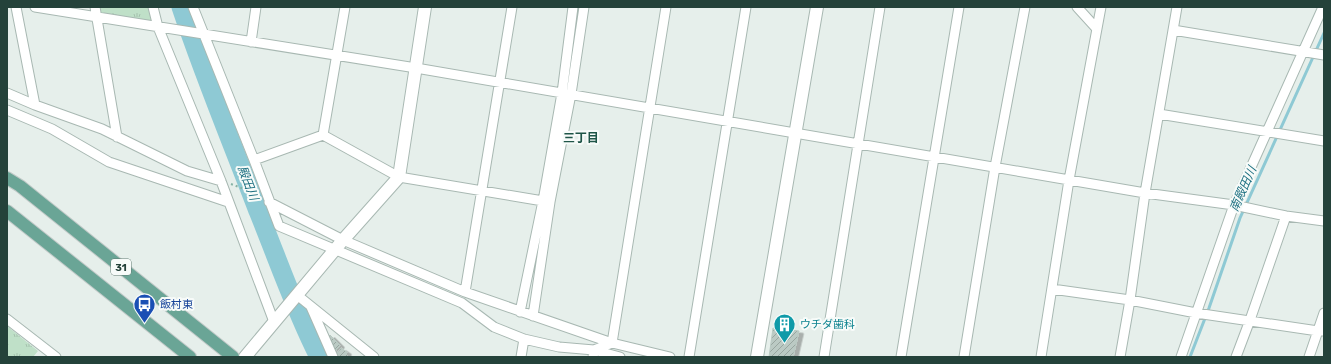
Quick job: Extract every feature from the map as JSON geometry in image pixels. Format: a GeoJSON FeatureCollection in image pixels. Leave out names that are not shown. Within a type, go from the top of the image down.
{"type":"FeatureCollection","features":[{"type":"Feature","properties":{"kind":"main road","name":"31"},"geometry":{"type":"LineString","coordinates":[[7,178],[20,186],[233,357]]}},
{"type":"Feature","properties":{"kind":"main road","name":"31"},"geometry":{"type":"LineString","coordinates":[[7,211],[190,357]]}},
{"type":"Feature","properties":{"kind":"street"},"geometry":{"type":"LineString","coordinates":[[16,7],[35,105]]}},
{"type":"Feature","properties":{"kind":"street"},"geometry":{"type":"LineString","coordinates":[[35,7],[416,68],[1145,193],[1236,205],[1286,216],[1324,221]]}},
{"type":"Feature","properties":{"kind":"street"},"geometry":{"type":"LineString","coordinates":[[95,7],[117,137]]}},
{"type":"Feature","properties":{"kind":"street"},"geometry":{"type":"LineString","coordinates":[[153,7],[225,182],[228,202],[277,319]]}},
{"type":"Feature","properties":{"kind":"street"},"geometry":{"type":"LineString","coordinates":[[193,7],[199,34],[254,160],[279,226],[339,245],[520,312],[612,343],[670,357]]}},
{"type":"Feature","properties":{"kind":"street"},"geometry":{"type":"LineString","coordinates":[[251,42],[256,7]]}},
{"type":"Feature","properties":{"kind":"street"},"geometry":{"type":"LineString","coordinates":[[323,135],[345,7]]}},
{"type":"Feature","properties":{"kind":"street"},"geometry":{"type":"LineString","coordinates":[[245,357],[339,245],[399,177],[425,7]]}},
{"type":"Feature","properties":{"kind":"street"},"geometry":{"type":"LineString","coordinates":[[465,292],[512,7]]}},
{"type":"Feature","properties":{"kind":"street"},"geometry":{"type":"LineString","coordinates":[[533,316],[573,7]]}},
{"type":"Feature","properties":{"kind":"street"},"geometry":{"type":"LineString","coordinates":[[520,312],[571,94],[584,7]]}},
{"type":"Feature","properties":{"kind":"street"},"geometry":{"type":"LineString","coordinates":[[594,354],[612,343],[666,7]]}},
{"type":"Feature","properties":{"kind":"street"},"geometry":{"type":"LineString","coordinates":[[689,357],[746,7]]}},
{"type":"Feature","properties":{"kind":"street"},"geometry":{"type":"LineString","coordinates":[[758,357],[817,7]]}},
{"type":"Feature","properties":{"kind":"street"},"geometry":{"type":"LineString","coordinates":[[824,357],[880,7]]}},
{"type":"Feature","properties":{"kind":"street"},"geometry":{"type":"LineString","coordinates":[[901,357],[958,7]]}},
{"type":"Feature","properties":{"kind":"street"},"geometry":{"type":"LineString","coordinates":[[964,357],[995,167],[1025,7]]}},
{"type":"Feature","properties":{"kind":"street"},"geometry":{"type":"LineString","coordinates":[[1077,7],[1097,29]]}},
{"type":"Feature","properties":{"kind":"street"},"geometry":{"type":"LineString","coordinates":[[1041,357],[1069,180],[1101,7]]}},
{"type":"Feature","properties":{"kind":"street"},"geometry":{"type":"LineString","coordinates":[[1120,357],[1130,300],[1145,193],[1177,7]]}},
{"type":"Feature","properties":{"kind":"street"},"geometry":{"type":"LineString","coordinates":[[1181,357],[1199,313],[1236,205],[1269,132],[1314,54],[1323,7]]}},
{"type":"Feature","properties":{"kind":"street"},"geometry":{"type":"LineString","coordinates":[[1173,30],[1314,54]]}},
{"type":"Feature","properties":{"kind":"street"},"geometry":{"type":"LineString","coordinates":[[7,93],[35,105],[102,129],[187,171],[225,182]]}},
{"type":"Feature","properties":{"kind":"street"},"geometry":{"type":"LineString","coordinates":[[7,110],[52,129],[109,162],[228,202]]}},
{"type":"Feature","properties":{"kind":"street"},"geometry":{"type":"LineString","coordinates":[[1159,114],[1324,141]]}},
{"type":"Feature","properties":{"kind":"street"},"geometry":{"type":"LineString","coordinates":[[254,160],[323,135],[399,177],[547,201]]}},
{"type":"Feature","properties":{"kind":"street"},"geometry":{"type":"LineString","coordinates":[[269,202],[339,245],[462,303],[494,327],[524,339],[594,354],[620,357]]}},
{"type":"Feature","properties":{"kind":"street"},"geometry":{"type":"LineString","coordinates":[[1236,357],[1286,216]]}},
{"type":"Feature","properties":{"kind":"street"},"geometry":{"type":"LineString","coordinates":[[1052,289],[1321,331]]}},
{"type":"Feature","properties":{"kind":"street"},"geometry":{"type":"LineString","coordinates":[[297,295],[374,357]]}},
{"type":"Feature","properties":{"kind":"street"},"geometry":{"type":"LineString","coordinates":[[311,306],[332,357]]}},
{"type":"Feature","properties":{"kind":"street"},"geometry":{"type":"LineString","coordinates":[[1309,357],[1321,331],[1324,313]]}},
{"type":"Feature","properties":{"kind":"street"},"geometry":{"type":"LineString","coordinates":[[7,319],[56,357]]}},
{"type":"Feature","properties":{"kind":"street"},"geometry":{"type":"LineString","coordinates":[[521,357],[524,339]]}},
{"type":"Feature","properties":{"kind":"street"},"geometry":{"type":"LineString","coordinates":[[40,357],[46,349]]}},
{"type":"Feature","properties":{"kind":"path"},"geometry":{"type":"LineString","coordinates":[[225,182],[257,194]]}},
{"type":"Feature","properties":{"kind":"green space"},"geometry":{"type":"Polygon","coordinates":[[[100,7],[148,7],[152,21],[101,13],[100,7]]]}},
{"type":"Feature","properties":{"kind":"green space"},"geometry":{"type":"Polygon","coordinates":[[[7,326],[38,351],[33,357],[7,357],[7,326]]]}},
{"type":"Feature","properties":{"kind":"building","name":"ウチダ歯科"},"geometry":{"type":"Polygon","coordinates":[[[773,328],[799,331],[793,357],[769,357],[773,328]]]}},
{"type":"Feature","properties":{"kind":"building"},"geometry":{"type":"Polygon","coordinates":[[[330,335],[340,345],[333,354],[327,338],[330,335]]]}},
{"type":"Feature","properties":{"kind":"building"},"geometry":{"type":"Polygon","coordinates":[[[341,348],[347,352],[346,354],[349,357],[334,357],[341,348]]]}},
{"type":"Feature","properties":{"kind":"waterway","name":"殿田川"},"geometry":{"type":"LineString","coordinates":[[181,7],[209,84],[287,285],[319,357]]}},
{"type":"Feature","properties":{"kind":"waterway","name":"南殿田川"},"geometry":{"type":"LineString","coordinates":[[1190,357],[1209,308],[1240,218],[1324,33]]}},
{"type":"Feature","properties":{"kind":"place","name":"飯村東"},"geometry":{"type":"Point","coordinates":[144,324]}},
{"type":"Feature","properties":{"kind":"place","name":"ウチダ歯科"},"geometry":{"type":"Point","coordinates":[784,344]}},
{"type":"Feature","properties":{"kind":"district","name":"三丁目"},"geometry":{"type":"Point","coordinates":[581,138]}}]}
